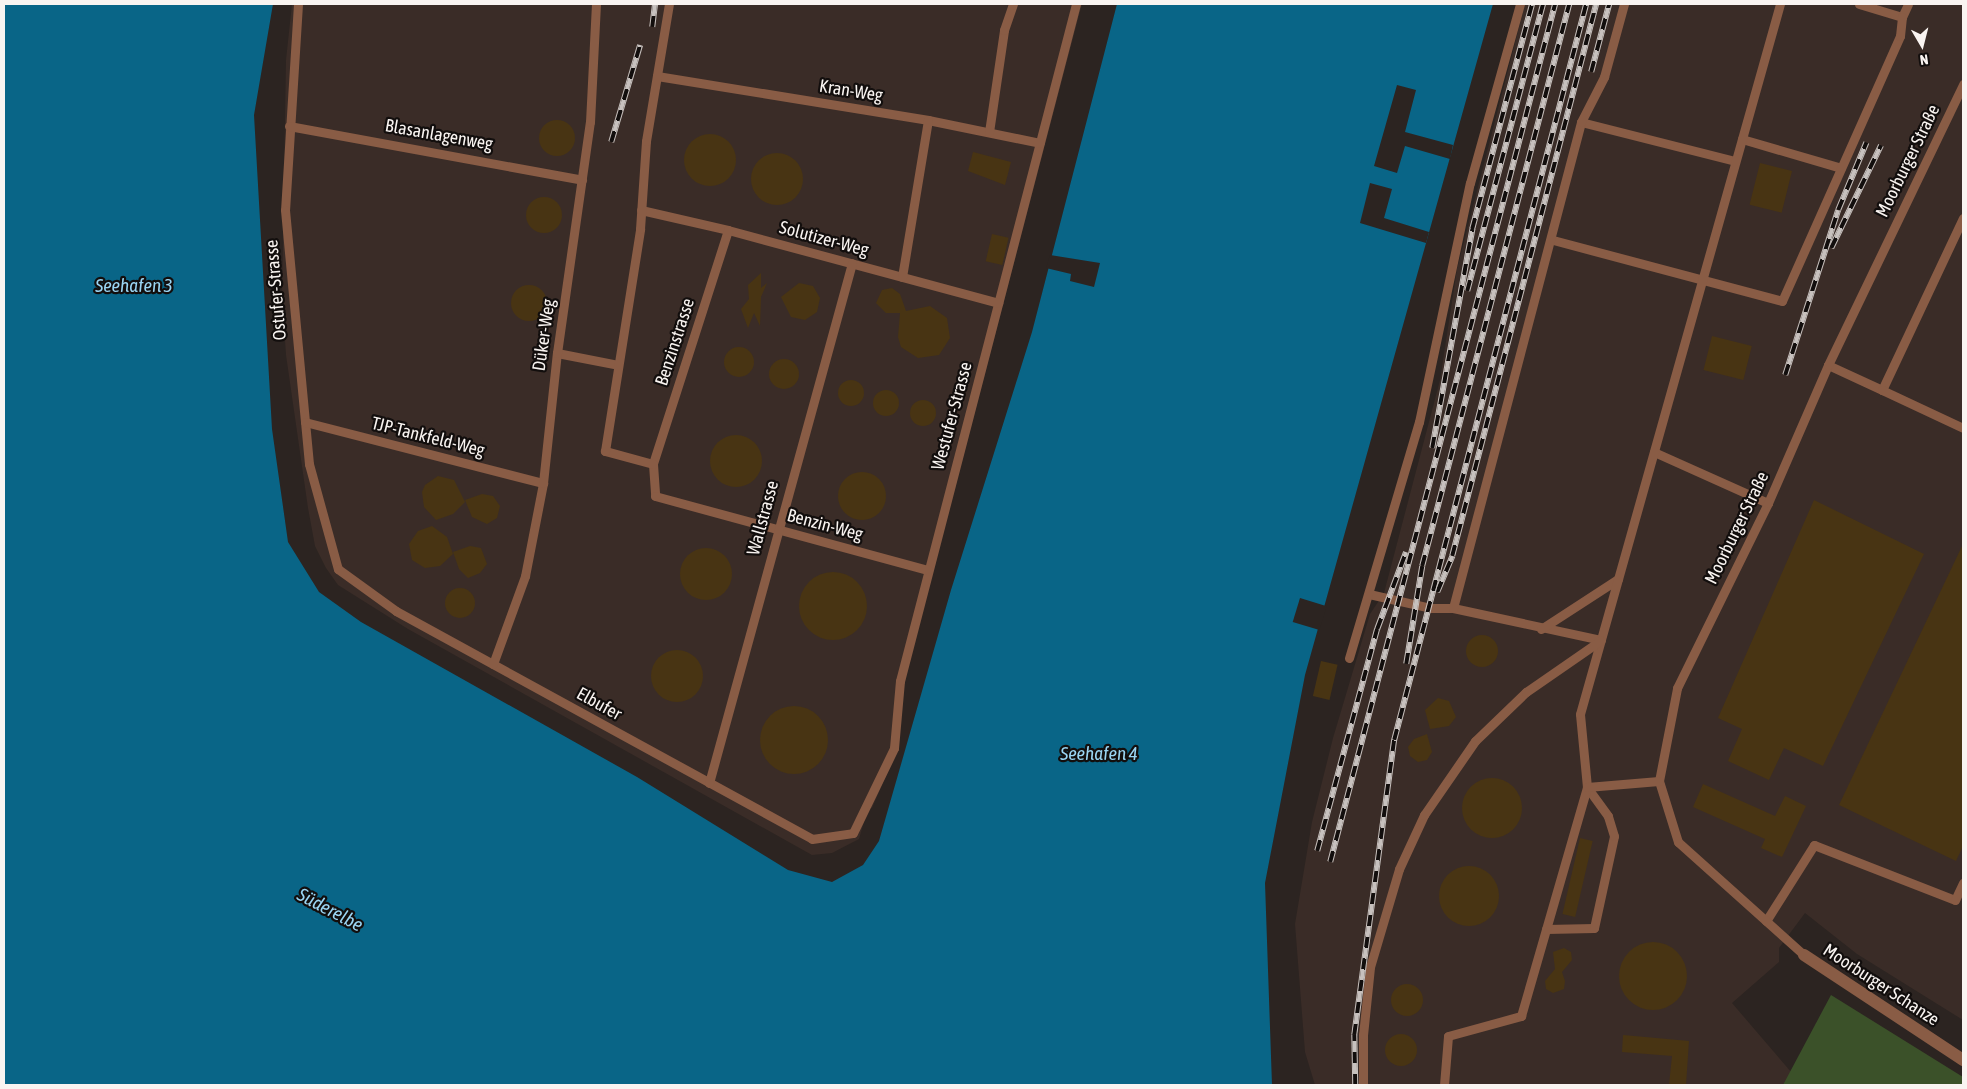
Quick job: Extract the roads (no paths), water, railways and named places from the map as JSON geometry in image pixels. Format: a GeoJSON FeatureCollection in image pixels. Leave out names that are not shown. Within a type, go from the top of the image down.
{"type":"FeatureCollection","features":[{"type":"Feature","properties":{"kind":"street","name":"Moorburger Schanze"},"geometry":{"type":"LineString","coordinates":[[1804,956],[1963,1060]]}},
{"type":"Feature","properties":{"kind":"lane","name":"Ostufer-Strasse"},"geometry":{"type":"LineString","coordinates":[[298,4],[285,210],[309,464],[338,568]]}},
{"type":"Feature","properties":{"kind":"lane","name":"Düker-Weg"},"geometry":{"type":"LineString","coordinates":[[493,664],[525,576],[543,483],[557,354],[590,122],[596,4]]}},
{"type":"Feature","properties":{"kind":"lane"},"geometry":{"type":"LineString","coordinates":[[653,464],[605,451],[641,210],[646,141],[669,4]]}},
{"type":"Feature","properties":{"kind":"lane"},"geometry":{"type":"LineString","coordinates":[[989,132],[1004,30],[1013,4]]}},
{"type":"Feature","properties":{"kind":"lane","name":"Westufer-Strasse"},"geometry":{"type":"LineString","coordinates":[[854,833],[894,748],[900,681],[1076,4]]}},
{"type":"Feature","properties":{"kind":"lane"},"geometry":{"type":"LineString","coordinates":[[1349,658],[1419,422],[1470,182],[1520,4]]}},
{"type":"Feature","properties":{"kind":"lane"},"geometry":{"type":"LineString","coordinates":[[1453,608],[1552,240],[1581,122],[1604,78],[1624,4]]}},
{"type":"Feature","properties":{"kind":"lane"},"geometry":{"type":"LineString","coordinates":[[1444,1085],[1448,1036],[1521,1016],[1587,788],[1580,714],[1780,4]]}},
{"type":"Feature","properties":{"kind":"lane"},"geometry":{"type":"LineString","coordinates":[[1859,4],[1902,17]]}},
{"type":"Feature","properties":{"kind":"lane"},"geometry":{"type":"LineString","coordinates":[[1552,240],[1782,301],[1900,36],[1902,17],[1908,4]]}},
{"type":"Feature","properties":{"kind":"lane","name":"Kran-Weg"},"geometry":{"type":"LineString","coordinates":[[657,76],[928,120],[1040,142]]}},
{"type":"Feature","properties":{"kind":"lane","name":"Moorburger Straße"},"geometry":{"type":"LineString","coordinates":[[1804,956],[1678,842],[1659,781],[1677,688],[1768,504],[1828,365],[1963,84]]}},
{"type":"Feature","properties":{"kind":"lane"},"geometry":{"type":"LineString","coordinates":[[902,277],[928,120]]}},
{"type":"Feature","properties":{"kind":"lane"},"geometry":{"type":"LineString","coordinates":[[1581,122],[1736,161]]}},
{"type":"Feature","properties":{"kind":"lane","name":"Blasanlagenweg"},"geometry":{"type":"LineString","coordinates":[[289,126],[582,180]]}},
{"type":"Feature","properties":{"kind":"lane"},"geometry":{"type":"LineString","coordinates":[[1742,140],[1841,168]]}},
{"type":"Feature","properties":{"kind":"lane","name":"Solutizer-Weg"},"geometry":{"type":"LineString","coordinates":[[641,210],[728,230],[998,303]]}},
{"type":"Feature","properties":{"kind":"lane"},"geometry":{"type":"LineString","coordinates":[[1882,390],[1963,218]]}},
{"type":"Feature","properties":{"kind":"lane","name":"Benzinstrasse"},"geometry":{"type":"LineString","coordinates":[[653,464],[728,230]]}},
{"type":"Feature","properties":{"kind":"lane","name":"Wallstrasse"},"geometry":{"type":"LineString","coordinates":[[709,783],[776,529],[852,263]]}},
{"type":"Feature","properties":{"kind":"lane"},"geometry":{"type":"LineString","coordinates":[[557,354],[618,365]]}},
{"type":"Feature","properties":{"kind":"lane"},"geometry":{"type":"LineString","coordinates":[[1828,365],[1963,428]]}},
{"type":"Feature","properties":{"kind":"lane","name":"TJP-Tankfeld-Weg"},"geometry":{"type":"LineString","coordinates":[[305,422],[543,483]]}},
{"type":"Feature","properties":{"kind":"lane"},"geometry":{"type":"LineString","coordinates":[[1654,452],[1768,504]]}},
{"type":"Feature","properties":{"kind":"lane","name":"Benzin-Weg"},"geometry":{"type":"LineString","coordinates":[[653,464],[655,496],[928,570]]}},
{"type":"Feature","properties":{"kind":"lane","name":"Elbufer"},"geometry":{"type":"LineString","coordinates":[[338,568],[396,611],[812,839],[854,833]]}},
{"type":"Feature","properties":{"kind":"lane"},"geometry":{"type":"LineString","coordinates":[[1541,629],[1618,579]]}},
{"type":"Feature","properties":{"kind":"lane"},"geometry":{"type":"LineString","coordinates":[[1369,594],[1431,608],[1453,608],[1541,629],[1601,640]]}},
{"type":"Feature","properties":{"kind":"lane"},"geometry":{"type":"LineString","coordinates":[[1363,1085],[1363,1035],[1370,967],[1399,869],[1424,815],[1475,741],[1526,692],[1601,640]]}},
{"type":"Feature","properties":{"kind":"lane"},"geometry":{"type":"LineString","coordinates":[[1587,788],[1659,781]]}},
{"type":"Feature","properties":{"kind":"lane"},"geometry":{"type":"LineString","coordinates":[[1546,929],[1594,928],[1614,836],[1608,816],[1587,788]]}},
{"type":"Feature","properties":{"kind":"lane"},"geometry":{"type":"LineString","coordinates":[[1766,921],[1814,845],[1956,900],[1963,883]]}},
{"type":"Feature","properties":{"kind":"water"},"geometry":{"type":"Polygon","coordinates":[[[4,4],[273,4],[254,115],[272,429],[288,542],[319,592],[361,622],[637,777],[788,870],[832,882],[863,865],[879,841],[951,590],[1032,332],[1117,4],[1493,4],[1305,675],[1265,883],[1272,1085],[4,1085],[4,4]]]}},
{"type":"Feature","properties":{"kind":"railway"},"geometry":{"type":"LineString","coordinates":[[652,27],[655,4]]}},
{"type":"Feature","properties":{"kind":"railway"},"geometry":{"type":"LineString","coordinates":[[1432,448],[1472,229],[1532,4]]}},
{"type":"Feature","properties":{"kind":"railway"},"geometry":{"type":"LineString","coordinates":[[1467,291],[1543,4]]}},
{"type":"Feature","properties":{"kind":"railway"},"geometry":{"type":"LineString","coordinates":[[1330,862],[1555,4]]}},
{"type":"Feature","properties":{"kind":"railway"},"geometry":{"type":"LineString","coordinates":[[1406,664],[1422,566],[1569,4]]}},
{"type":"Feature","properties":{"kind":"railway"},"geometry":{"type":"LineString","coordinates":[[1355,1085],[1354,1035],[1394,740],[1586,4]]}},
{"type":"Feature","properties":{"kind":"railway"},"geometry":{"type":"LineString","coordinates":[[1437,592],[1452,556],[1596,4]]}},
{"type":"Feature","properties":{"kind":"railway"},"geometry":{"type":"LineString","coordinates":[[1591,72],[1609,4]]}},
{"type":"Feature","properties":{"kind":"railway"},"geometry":{"type":"LineString","coordinates":[[611,142],[640,45]]}},
{"type":"Feature","properties":{"kind":"railway"},"geometry":{"type":"LineString","coordinates":[[1785,375],[1838,210],[1866,143]]}},
{"type":"Feature","properties":{"kind":"railway"},"geometry":{"type":"LineString","coordinates":[[1831,248],[1881,145]]}},
{"type":"Feature","properties":{"kind":"railway"},"geometry":{"type":"LineString","coordinates":[[1317,851],[1377,629],[1406,552]]}},
{"type":"Feature","properties":{"kind":"water label","name":"Seehafen 3"},"geometry":{"type":"Point","coordinates":[134,286]}},
{"type":"Feature","properties":{"kind":"water label","name":"Seehafen 4"},"geometry":{"type":"Point","coordinates":[1099,754]}},
{"type":"Feature","properties":{"kind":"water label","name":"Süderelbe"},"geometry":{"type":"Point","coordinates":[330,910]}}]}
